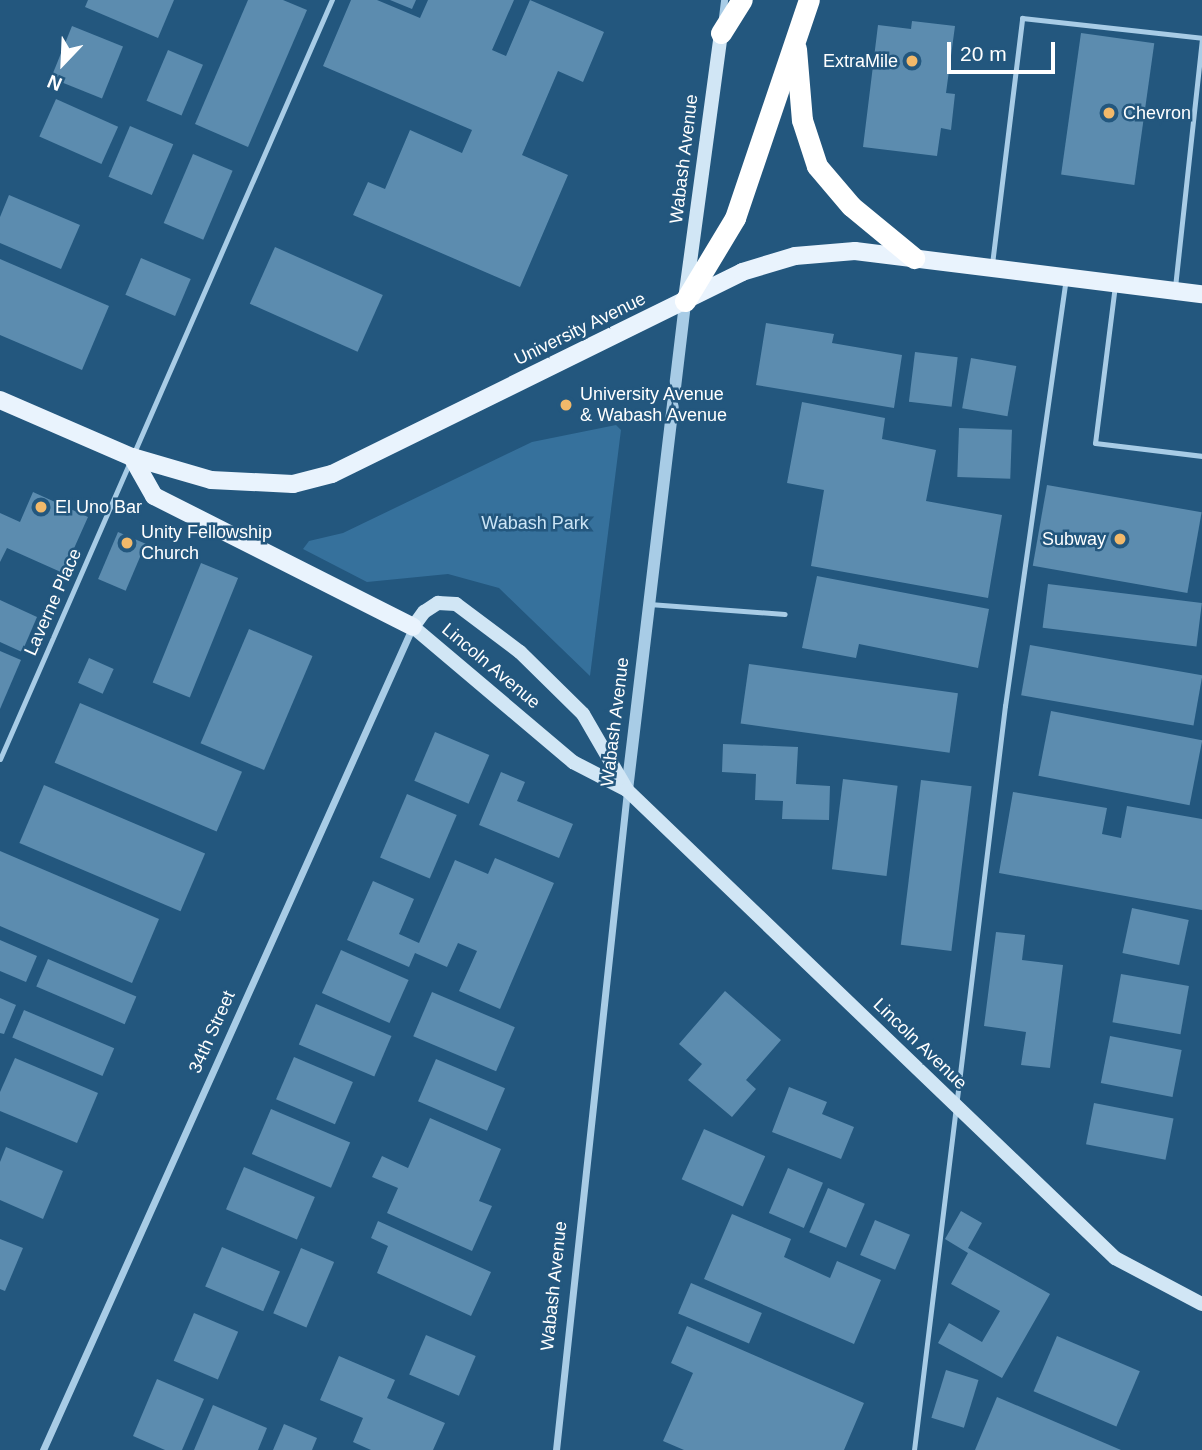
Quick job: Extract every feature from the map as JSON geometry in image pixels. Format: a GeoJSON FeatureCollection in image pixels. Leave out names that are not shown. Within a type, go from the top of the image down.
{"type":"FeatureCollection","features":[{"type":"Feature","properties":{"kind":"highway"},"geometry":{"type":"LineString","coordinates":[[720,33],[742,0]]}},
{"type":"Feature","properties":{"kind":"highway"},"geometry":{"type":"LineString","coordinates":[[685,301],[735,218],[809,0]]}},
{"type":"Feature","properties":{"kind":"highway"},"geometry":{"type":"LineString","coordinates":[[795,42],[802,120],[817,166],[851,206],[914,258]]}},
{"type":"Feature","properties":{"kind":"main road","name":"Wabash Avenue"},"geometry":{"type":"LineString","coordinates":[[685,301],[720,33]]}},
{"type":"Feature","properties":{"kind":"main road","name":"University Avenue"},"geometry":{"type":"LineString","coordinates":[[0,400],[132,457],[211,481],[293,484],[332,474],[742,272],[795,256],[855,251],[1202,294]]}},
{"type":"Feature","properties":{"kind":"main road"},"geometry":{"type":"LineString","coordinates":[[132,457],[154,496],[413,627]]}},
{"type":"Feature","properties":{"kind":"main road","name":"Lincoln Avenue"},"geometry":{"type":"LineString","coordinates":[[627,790],[573,762],[413,627],[438,603],[456,604],[479,618],[583,714],[627,790],[1115,1258],[1202,1304]]}},
{"type":"Feature","properties":{"kind":"street","name":"Wabash Avenue"},"geometry":{"type":"LineString","coordinates":[[720,33],[724,0]]}},
{"type":"Feature","properties":{"kind":"street","name":"Wabash Avenue"},"geometry":{"type":"LineString","coordinates":[[555,1450],[627,790],[685,301]]}},
{"type":"Feature","properties":{"kind":"street","name":"34th Street"},"geometry":{"type":"LineString","coordinates":[[43,1450],[413,627]]}},
{"type":"Feature","properties":{"kind":"lane","name":"Laverne Place"},"geometry":{"type":"LineString","coordinates":[[0,759],[332,0]]}},
{"type":"Feature","properties":{"kind":"lane"},"geometry":{"type":"LineString","coordinates":[[991,267],[1022,18],[1202,39],[1175,290]]}},
{"type":"Feature","properties":{"kind":"lane"},"geometry":{"type":"LineString","coordinates":[[914,1450],[1005,706],[1067,276]]}},
{"type":"Feature","properties":{"kind":"lane"},"geometry":{"type":"LineString","coordinates":[[1115,283],[1095,443],[1202,456]]}},
{"type":"Feature","properties":{"kind":"lane"},"geometry":{"type":"LineString","coordinates":[[649,604],[785,614]]}},
{"type":"Feature","properties":{"kind":"green space","name":"Wabash Park"},"geometry":{"type":"Polygon","coordinates":[[[616,425],[621,430],[590,676],[499,588],[448,574],[367,582],[303,549],[309,541],[343,533],[532,442],[616,425]]]}},
{"type":"Feature","properties":{"kind":"building"},"geometry":{"type":"Polygon","coordinates":[[[88,0],[174,0],[158,38],[85,7],[88,0]]]}},
{"type":"Feature","properties":{"kind":"building"},"geometry":{"type":"Polygon","coordinates":[[[248,0],[283,0],[307,10],[248,147],[195,124],[248,0]]]}},
{"type":"Feature","properties":{"kind":"building"},"geometry":{"type":"Polygon","coordinates":[[[351,0],[377,0],[420,18],[428,0],[514,0],[492,50],[506,56],[530,0],[604,32],[583,82],[558,71],[522,155],[568,175],[520,287],[353,215],[368,182],[385,189],[410,130],[462,153],[472,130],[323,66],[351,0]]]}},
{"type":"Feature","properties":{"kind":"building"},"geometry":{"type":"Polygon","coordinates":[[[390,0],[416,0],[412,9],[390,0]]]}},
{"type":"Feature","properties":{"kind":"building","name":"ExtraMile"},"geometry":{"type":"Polygon","coordinates":[[[912,21],[955,26],[946,93],[955,94],[951,130],[941,128],[937,156],[863,147],[878,25],[911,29],[912,21]]]}},
{"type":"Feature","properties":{"kind":"building"},"geometry":{"type":"Polygon","coordinates":[[[72,26],[123,47],[102,99],[51,78],[72,26]]]}},
{"type":"Feature","properties":{"kind":"building"},"geometry":{"type":"Polygon","coordinates":[[[1081,33],[1154,43],[1134,185],[1061,175],[1081,33]]]}},
{"type":"Feature","properties":{"kind":"building"},"geometry":{"type":"Polygon","coordinates":[[[168,50],[203,65],[181,115],[147,101],[168,50]]]}},
{"type":"Feature","properties":{"kind":"building"},"geometry":{"type":"Polygon","coordinates":[[[56,99],[118,127],[101,164],[39,136],[56,99]]]}},
{"type":"Feature","properties":{"kind":"building"},"geometry":{"type":"Polygon","coordinates":[[[130,126],[173,144],[152,195],[109,177],[130,126]]]}},
{"type":"Feature","properties":{"kind":"building"},"geometry":{"type":"Polygon","coordinates":[[[193,154],[233,171],[203,240],[164,223],[193,154]]]}},
{"type":"Feature","properties":{"kind":"building"},"geometry":{"type":"Polygon","coordinates":[[[9,195],[80,225],[61,269],[0,243],[0,217],[9,195]]]}},
{"type":"Feature","properties":{"kind":"building"},"geometry":{"type":"Polygon","coordinates":[[[275,247],[383,295],[358,352],[250,304],[275,247]]]}},
{"type":"Feature","properties":{"kind":"building"},"geometry":{"type":"Polygon","coordinates":[[[141,258],[191,279],[175,316],[125,295],[141,258]]]}},
{"type":"Feature","properties":{"kind":"building"},"geometry":{"type":"Polygon","coordinates":[[[0,259],[109,306],[82,370],[0,335],[0,259]]]}},
{"type":"Feature","properties":{"kind":"building"},"geometry":{"type":"Polygon","coordinates":[[[766,323],[834,334],[832,343],[902,355],[894,408],[756,385],[766,323]]]}},
{"type":"Feature","properties":{"kind":"building"},"geometry":{"type":"Polygon","coordinates":[[[915,352],[958,357],[952,407],[909,402],[915,352]]]}},
{"type":"Feature","properties":{"kind":"building"},"geometry":{"type":"Polygon","coordinates":[[[971,358],[1016,366],[1007,416],[962,408],[971,358]]]}},
{"type":"Feature","properties":{"kind":"building"},"geometry":{"type":"Polygon","coordinates":[[[802,402],[885,418],[882,439],[936,450],[926,501],[1002,515],[988,598],[811,566],[824,490],[787,483],[802,402]]]}},
{"type":"Feature","properties":{"kind":"building"},"geometry":{"type":"Polygon","coordinates":[[[959,428],[1012,430],[1010,479],[957,477],[959,428]]]}},
{"type":"Feature","properties":{"kind":"building","name":"Subway"},"geometry":{"type":"Polygon","coordinates":[[[1047,485],[1202,512],[1187,593],[1033,566],[1047,485]]]}},
{"type":"Feature","properties":{"kind":"building"},"geometry":{"type":"Polygon","coordinates":[[[33,492],[88,517],[63,573],[7,548],[0,562],[0,513],[20,522],[33,492]]]}},
{"type":"Feature","properties":{"kind":"building"},"geometry":{"type":"Polygon","coordinates":[[[118,532],[146,544],[126,591],[98,579],[118,532]]]}},
{"type":"Feature","properties":{"kind":"building"},"geometry":{"type":"Polygon","coordinates":[[[201,563],[238,578],[190,698],[153,683],[201,563]]]}},
{"type":"Feature","properties":{"kind":"building"},"geometry":{"type":"Polygon","coordinates":[[[817,576],[989,609],[978,668],[859,644],[856,658],[802,648],[817,576]]]}},
{"type":"Feature","properties":{"kind":"building"},"geometry":{"type":"Polygon","coordinates":[[[1048,584],[1202,603],[1196,647],[1043,628],[1048,584]]]}},
{"type":"Feature","properties":{"kind":"building"},"geometry":{"type":"Polygon","coordinates":[[[0,600],[37,617],[22,652],[0,642],[0,600]]]}},
{"type":"Feature","properties":{"kind":"building"},"geometry":{"type":"Polygon","coordinates":[[[249,629],[313,656],[264,770],[201,743],[249,629]]]}},
{"type":"Feature","properties":{"kind":"building"},"geometry":{"type":"Polygon","coordinates":[[[1030,645],[1202,675],[1193,726],[1021,695],[1030,645]]]}},
{"type":"Feature","properties":{"kind":"building"},"geometry":{"type":"Polygon","coordinates":[[[0,651],[21,660],[0,709],[0,651]]]}},
{"type":"Feature","properties":{"kind":"building"},"geometry":{"type":"Polygon","coordinates":[[[89,658],[114,669],[103,694],[78,683],[89,658]]]}},
{"type":"Feature","properties":{"kind":"building"},"geometry":{"type":"Polygon","coordinates":[[[749,664],[958,693],[950,753],[741,723],[749,664]]]}},
{"type":"Feature","properties":{"kind":"building"},"geometry":{"type":"Polygon","coordinates":[[[80,703],[242,772],[217,832],[55,763],[80,703]]]}},
{"type":"Feature","properties":{"kind":"building"},"geometry":{"type":"Polygon","coordinates":[[[1051,711],[1202,740],[1190,805],[1038,776],[1051,711]]]}},
{"type":"Feature","properties":{"kind":"building"},"geometry":{"type":"Polygon","coordinates":[[[435,732],[489,755],[469,804],[414,781],[435,732]]]}},
{"type":"Feature","properties":{"kind":"building"},"geometry":{"type":"Polygon","coordinates":[[[723,744],[798,747],[796,784],[830,786],[829,820],[782,819],[783,801],[755,800],[756,774],[722,772],[723,744]]]}},
{"type":"Feature","properties":{"kind":"building"},"geometry":{"type":"Polygon","coordinates":[[[501,772],[525,782],[517,801],[573,824],[559,858],[479,825],[501,772]]]}},
{"type":"Feature","properties":{"kind":"building"},"geometry":{"type":"Polygon","coordinates":[[[843,779],[898,786],[886,876],[832,869],[843,779]]]}},
{"type":"Feature","properties":{"kind":"building"},"geometry":{"type":"Polygon","coordinates":[[[921,780],[972,786],[951,951],[901,945],[921,780]]]}},
{"type":"Feature","properties":{"kind":"building"},"geometry":{"type":"Polygon","coordinates":[[[44,785],[205,853],[180,911],[19,843],[44,785]]]}},
{"type":"Feature","properties":{"kind":"building"},"geometry":{"type":"Polygon","coordinates":[[[1013,792],[1107,808],[1102,834],[1121,838],[1127,806],[1202,819],[1202,910],[999,873],[1013,792]]]}},
{"type":"Feature","properties":{"kind":"building"},"geometry":{"type":"Polygon","coordinates":[[[407,794],[457,815],[430,879],[380,858],[407,794]]]}},
{"type":"Feature","properties":{"kind":"building"},"geometry":{"type":"Polygon","coordinates":[[[0,851],[159,919],[132,983],[0,926],[0,851]]]}},
{"type":"Feature","properties":{"kind":"building"},"geometry":{"type":"Polygon","coordinates":[[[495,858],[554,883],[500,1009],[459,991],[477,951],[458,943],[447,967],[415,953],[409,967],[347,940],[373,881],[414,899],[399,934],[419,943],[455,860],[488,874],[495,858]]]}},
{"type":"Feature","properties":{"kind":"building"},"geometry":{"type":"Polygon","coordinates":[[[1132,908],[1189,920],[1179,965],[1122,953],[1132,908]]]}},
{"type":"Feature","properties":{"kind":"building"},"geometry":{"type":"Polygon","coordinates":[[[996,932],[1025,935],[1022,960],[1063,965],[1050,1068],[1021,1065],[1026,1032],[984,1026],[996,932]]]}},
{"type":"Feature","properties":{"kind":"building"},"geometry":{"type":"Polygon","coordinates":[[[0,940],[37,956],[26,982],[0,971],[0,940]]]}},
{"type":"Feature","properties":{"kind":"building"},"geometry":{"type":"Polygon","coordinates":[[[341,950],[409,980],[389,1023],[322,993],[341,950]]]}},
{"type":"Feature","properties":{"kind":"building"},"geometry":{"type":"Polygon","coordinates":[[[48,959],[136,997],[125,1024],[36,987],[48,959]]]}},
{"type":"Feature","properties":{"kind":"building"},"geometry":{"type":"Polygon","coordinates":[[[1121,974],[1189,986],[1180,1034],[1112,1022],[1121,974]]]}},
{"type":"Feature","properties":{"kind":"building"},"geometry":{"type":"Polygon","coordinates":[[[725,991],[781,1040],[746,1080],[756,1089],[732,1117],[688,1080],[702,1064],[679,1044],[725,991]]]}},
{"type":"Feature","properties":{"kind":"building"},"geometry":{"type":"Polygon","coordinates":[[[432,992],[515,1027],[496,1071],[413,1036],[432,992]]]}},
{"type":"Feature","properties":{"kind":"building"},"geometry":{"type":"Polygon","coordinates":[[[0,998],[16,1005],[4,1034],[0,1033],[0,998]]]}},
{"type":"Feature","properties":{"kind":"building"},"geometry":{"type":"Polygon","coordinates":[[[316,1004],[391,1036],[374,1077],[299,1045],[316,1004]]]}},
{"type":"Feature","properties":{"kind":"building"},"geometry":{"type":"Polygon","coordinates":[[[24,1010],[114,1048],[102,1076],[12,1038],[24,1010]]]}},
{"type":"Feature","properties":{"kind":"building"},"geometry":{"type":"Polygon","coordinates":[[[1110,1036],[1182,1050],[1172,1097],[1101,1083],[1110,1036]]]}},
{"type":"Feature","properties":{"kind":"building"},"geometry":{"type":"Polygon","coordinates":[[[294,1057],[353,1082],[335,1124],[276,1099],[294,1057]]]}},
{"type":"Feature","properties":{"kind":"building"},"geometry":{"type":"Polygon","coordinates":[[[15,1058],[98,1093],[77,1143],[0,1111],[0,1092],[15,1058]]]}},
{"type":"Feature","properties":{"kind":"building"},"geometry":{"type":"Polygon","coordinates":[[[436,1059],[505,1088],[487,1131],[418,1101],[436,1059]]]}},
{"type":"Feature","properties":{"kind":"building"},"geometry":{"type":"Polygon","coordinates":[[[789,1087],[827,1102],[822,1114],[854,1127],[841,1159],[772,1132],[789,1087]]]}},
{"type":"Feature","properties":{"kind":"building"},"geometry":{"type":"Polygon","coordinates":[[[1094,1103],[1174,1118],[1165,1160],[1086,1144],[1094,1103]]]}},
{"type":"Feature","properties":{"kind":"building"},"geometry":{"type":"Polygon","coordinates":[[[271,1109],[350,1143],[331,1188],[252,1154],[271,1109]]]}},
{"type":"Feature","properties":{"kind":"building"},"geometry":{"type":"Polygon","coordinates":[[[430,1118],[501,1149],[479,1201],[492,1206],[472,1251],[387,1213],[398,1188],[372,1177],[382,1156],[408,1168],[430,1118]]]}},
{"type":"Feature","properties":{"kind":"building"},"geometry":{"type":"Polygon","coordinates":[[[704,1129],[765,1156],[743,1206],[682,1179],[704,1129]]]}},
{"type":"Feature","properties":{"kind":"building"},"geometry":{"type":"Polygon","coordinates":[[[6,1147],[63,1171],[43,1219],[0,1200],[0,1162],[6,1147]]]}},
{"type":"Feature","properties":{"kind":"building"},"geometry":{"type":"Polygon","coordinates":[[[244,1167],[315,1197],[297,1239],[226,1209],[244,1167]]]}},
{"type":"Feature","properties":{"kind":"building"},"geometry":{"type":"Polygon","coordinates":[[[788,1168],[823,1183],[804,1228],[769,1213],[788,1168]]]}},
{"type":"Feature","properties":{"kind":"building"},"geometry":{"type":"Polygon","coordinates":[[[828,1188],[865,1204],[846,1248],[809,1232],[828,1188]]]}},
{"type":"Feature","properties":{"kind":"building"},"geometry":{"type":"Polygon","coordinates":[[[961,1211],[982,1223],[968,1248],[1050,1294],[1002,1378],[938,1343],[949,1323],[982,1342],[1000,1311],[951,1284],[968,1253],[945,1239],[961,1211]]]}},
{"type":"Feature","properties":{"kind":"building"},"geometry":{"type":"Polygon","coordinates":[[[732,1214],[791,1239],[784,1257],[830,1278],[837,1261],[881,1280],[854,1344],[704,1279],[732,1214]]]}},
{"type":"Feature","properties":{"kind":"building"},"geometry":{"type":"Polygon","coordinates":[[[875,1220],[910,1235],[895,1270],[860,1255],[875,1220]]]}},
{"type":"Feature","properties":{"kind":"building"},"geometry":{"type":"Polygon","coordinates":[[[378,1221],[491,1272],[471,1316],[377,1273],[388,1246],[371,1238],[378,1221]]]}},
{"type":"Feature","properties":{"kind":"building"},"geometry":{"type":"Polygon","coordinates":[[[0,1239],[23,1248],[5,1291],[0,1289],[0,1239]]]}},
{"type":"Feature","properties":{"kind":"building"},"geometry":{"type":"Polygon","coordinates":[[[222,1247],[280,1272],[263,1311],[205,1287],[222,1247]]]}},
{"type":"Feature","properties":{"kind":"building"},"geometry":{"type":"Polygon","coordinates":[[[301,1248],[334,1262],[306,1327],[273,1313],[301,1248]]]}},
{"type":"Feature","properties":{"kind":"building"},"geometry":{"type":"Polygon","coordinates":[[[691,1283],[762,1313],[749,1343],[678,1313],[691,1283]]]}},
{"type":"Feature","properties":{"kind":"building"},"geometry":{"type":"Polygon","coordinates":[[[194,1313],[238,1332],[218,1380],[174,1361],[194,1313]]]}},
{"type":"Feature","properties":{"kind":"building"},"geometry":{"type":"Polygon","coordinates":[[[687,1326],[864,1403],[844,1450],[684,1450],[663,1441],[693,1373],[671,1363],[687,1326]]]}},
{"type":"Feature","properties":{"kind":"building"},"geometry":{"type":"Polygon","coordinates":[[[426,1335],[476,1356],[459,1396],[409,1375],[426,1335]]]}},
{"type":"Feature","properties":{"kind":"building"},"geometry":{"type":"Polygon","coordinates":[[[1057,1336],[1140,1371],[1116,1426],[1034,1391],[1057,1336]]]}},
{"type":"Feature","properties":{"kind":"building"},"geometry":{"type":"Polygon","coordinates":[[[339,1356],[395,1380],[387,1398],[445,1423],[433,1450],[371,1450],[353,1442],[363,1418],[320,1400],[339,1356]]]}},
{"type":"Feature","properties":{"kind":"building"},"geometry":{"type":"Polygon","coordinates":[[[946,1370],[979,1380],[964,1428],[931,1418],[946,1370]]]}},
{"type":"Feature","properties":{"kind":"building"},"geometry":{"type":"Polygon","coordinates":[[[157,1379],[204,1399],[182,1450],[165,1450],[133,1436],[157,1379]]]}},
{"type":"Feature","properties":{"kind":"building"},"geometry":{"type":"Polygon","coordinates":[[[997,1397],[1121,1450],[975,1450],[997,1397]]]}},
{"type":"Feature","properties":{"kind":"building"},"geometry":{"type":"Polygon","coordinates":[[[213,1405],[267,1428],[258,1450],[194,1450],[213,1405]]]}},
{"type":"Feature","properties":{"kind":"building"},"geometry":{"type":"Polygon","coordinates":[[[284,1424],[317,1438],[312,1450],[273,1450],[284,1424]]]}},
{"type":"Feature","properties":{"kind":"place","name":"ExtraMile"},"geometry":{"type":"Point","coordinates":[912,61]}},
{"type":"Feature","properties":{"kind":"place","name":"Chevron"},"geometry":{"type":"Point","coordinates":[1109,113]}},
{"type":"Feature","properties":{"kind":"place","name":"University Avenue & Wabash Avenue"},"geometry":{"type":"Point","coordinates":[566,405]}},
{"type":"Feature","properties":{"kind":"place","name":"El Uno Bar"},"geometry":{"type":"Point","coordinates":[41,507]}},
{"type":"Feature","properties":{"kind":"place","name":"Subway"},"geometry":{"type":"Point","coordinates":[1120,539]}},
{"type":"Feature","properties":{"kind":"place","name":"Unity Fellowship Church"},"geometry":{"type":"Point","coordinates":[127,543]}}]}
